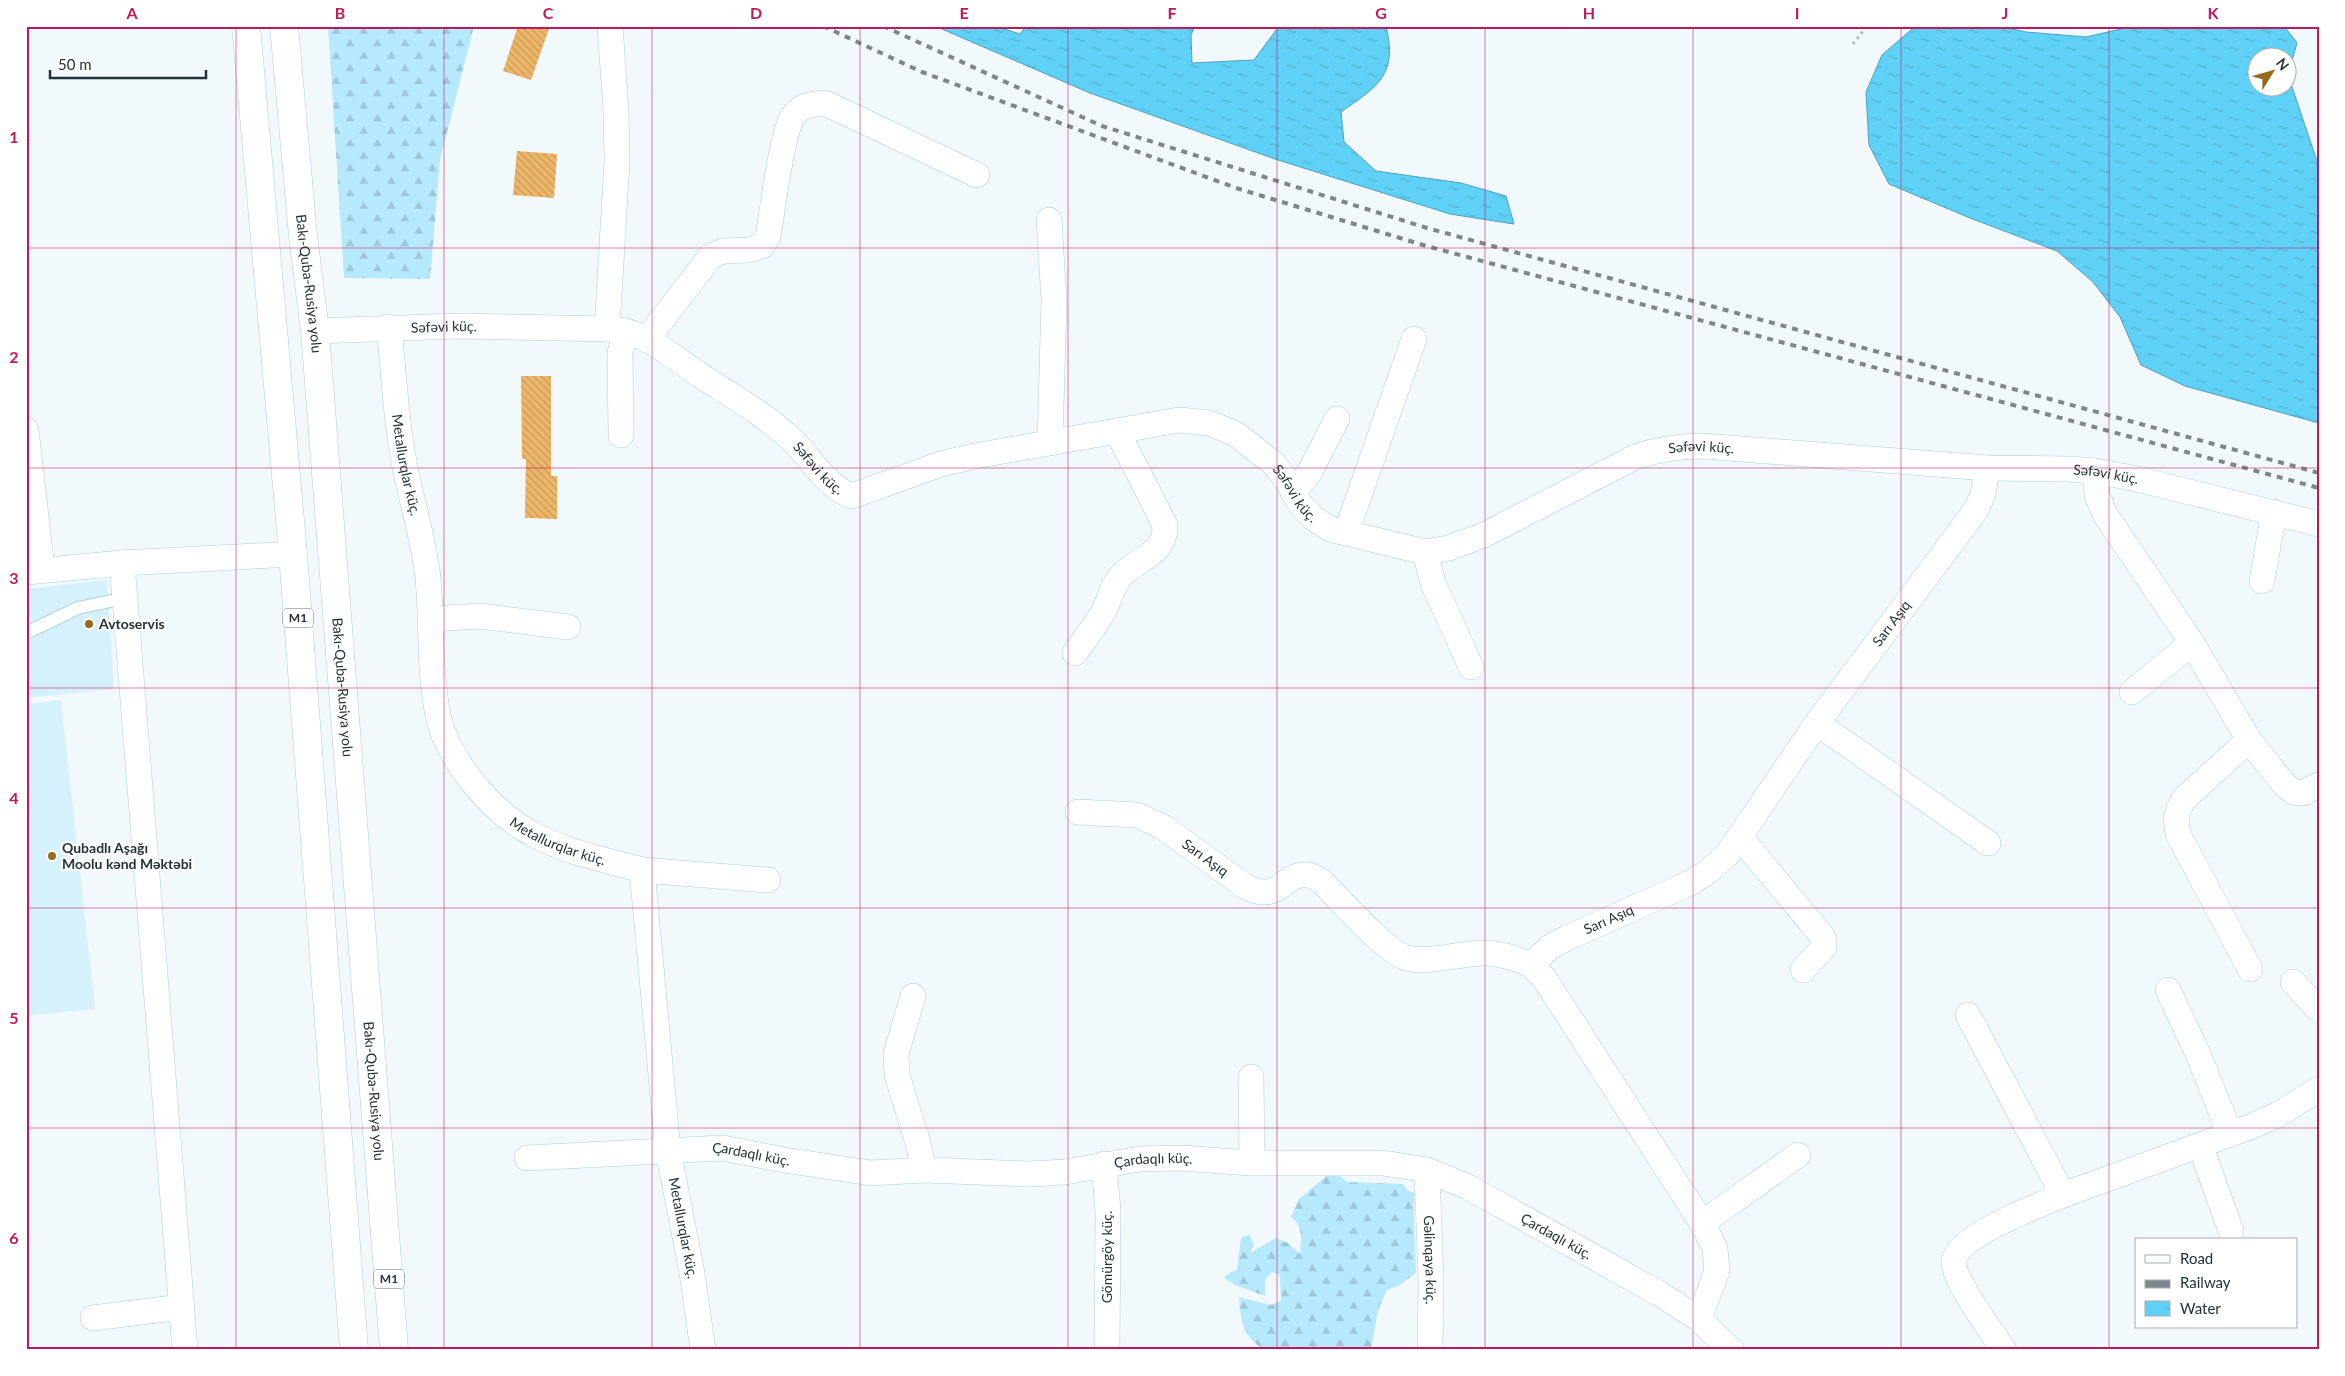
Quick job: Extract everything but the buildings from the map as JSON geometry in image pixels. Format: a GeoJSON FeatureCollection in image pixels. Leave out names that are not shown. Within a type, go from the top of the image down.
{"type":"FeatureCollection","features":[{"type":"Feature","properties":{"kind":"highway","name":"M1"},"geometry":{"type":"LineString","coordinates":[[246,26],[293,554],[354,1350]]}},
{"type":"Feature","properties":{"kind":"highway","name":"Bakı-Quba-Rusiya yolu"},"geometry":{"type":"LineString","coordinates":[[284,26],[303,236],[314,331],[394,1350]]}},
{"type":"Feature","properties":{"kind":"street"},"geometry":{"type":"LineString","coordinates":[[610,26],[616,111],[626,333],[620,353],[621,435]]}},
{"type":"Feature","properties":{"kind":"street"},"geometry":{"type":"LineString","coordinates":[[626,333],[711,256],[723,251],[750,250],[762,246],[768,236],[785,136],[794,115],[808,104],[825,103],[977,175]]}},
{"type":"Feature","properties":{"kind":"street"},"geometry":{"type":"LineString","coordinates":[[1049,220],[1054,300],[1050,442]]}},
{"type":"Feature","properties":{"kind":"street","name":"Səfəvi küç."},"geometry":{"type":"LineString","coordinates":[[314,331],[460,326],[626,333],[776,425],[797,445],[829,482],[842,492],[852,496],[941,464],[1050,442],[1179,420],[1209,423],[1236,434],[1274,464],[1300,504],[1313,518],[1330,529],[1425,552],[1449,548],[1484,535],[1635,457],[1653,450],[1676,446],[1703,446],[1987,468],[2068,468],[2137,479],[2319,524]]}},
{"type":"Feature","properties":{"kind":"street","name":"Metallurqlar küç."},"geometry":{"type":"LineString","coordinates":[[389,327],[401,444],[428,578],[437,711],[446,739],[462,771],[509,817],[530,833],[568,850],[642,870],[668,1150],[692,1273],[703,1350]]}},
{"type":"Feature","properties":{"kind":"street"},"geometry":{"type":"LineString","coordinates":[[1346,533],[1414,339]]}},
{"type":"Feature","properties":{"kind":"street"},"geometry":{"type":"LineString","coordinates":[[1293,492],[1308,475],[1337,419]]}},
{"type":"Feature","properties":{"kind":"street"},"geometry":{"type":"LineString","coordinates":[[26,430],[34,570],[122,563],[293,554]]}},
{"type":"Feature","properties":{"kind":"street"},"geometry":{"type":"LineString","coordinates":[[1075,652],[1095,626],[1114,586],[1122,574],[1162,544],[1165,533],[1165,525],[1117,431]]}},
{"type":"Feature","properties":{"kind":"street","name":"Sarı Aşıq"},"geometry":{"type":"LineString","coordinates":[[1078,812],[1137,815],[1163,827],[1246,887],[1258,893],[1270,892],[1296,878],[1308,875],[1322,882],[1391,950],[1406,958],[1423,959],[1485,953],[1507,955],[1531,965],[1550,947],[1688,884],[1705,874],[1727,855],[1817,723],[1976,510],[1983,494],[1987,468]]}},
{"type":"Feature","properties":{"kind":"street"},"geometry":{"type":"LineString","coordinates":[[2095,472],[2097,496],[2105,514],[2192,644],[2249,740],[2282,783],[2294,792],[2303,793],[2318,785]]}},
{"type":"Feature","properties":{"kind":"street"},"geometry":{"type":"LineString","coordinates":[[2262,581],[2274,512]]}},
{"type":"Feature","properties":{"kind":"street"},"geometry":{"type":"LineString","coordinates":[[1425,552],[1433,583],[1471,668]]}},
{"type":"Feature","properties":{"kind":"street"},"geometry":{"type":"LineString","coordinates":[[122,563],[185,1350]]}},
{"type":"Feature","properties":{"kind":"street"},"geometry":{"type":"LineString","coordinates":[[430,619],[480,616],[568,628]]}},
{"type":"Feature","properties":{"kind":"street"},"geometry":{"type":"LineString","coordinates":[[2132,692],[2192,644]]}},
{"type":"Feature","properties":{"kind":"street"},"geometry":{"type":"LineString","coordinates":[[1817,723],[1988,843]]}},
{"type":"Feature","properties":{"kind":"street"},"geometry":{"type":"LineString","coordinates":[[2249,740],[2184,799],[2176,811],[2175,822],[2178,834],[2250,969]]}},
{"type":"Feature","properties":{"kind":"street"},"geometry":{"type":"LineString","coordinates":[[1740,837],[1823,937],[1824,947],[1803,970]]}},
{"type":"Feature","properties":{"kind":"street"},"geometry":{"type":"LineString","coordinates":[[642,870],[768,880]]}},
{"type":"Feature","properties":{"kind":"street"},"geometry":{"type":"LineString","coordinates":[[1531,965],[1544,978],[1702,1223],[1715,1248],[1716,1271],[1699,1319]]}},
{"type":"Feature","properties":{"kind":"street"},"geometry":{"type":"LineString","coordinates":[[2293,982],[2319,1010]]}},
{"type":"Feature","properties":{"kind":"street"},"geometry":{"type":"LineString","coordinates":[[2168,990],[2198,1054],[2230,1134]]}},
{"type":"Feature","properties":{"kind":"street"},"geometry":{"type":"LineString","coordinates":[[913,996],[896,1054],[897,1075],[918,1143],[924,1170]]}},
{"type":"Feature","properties":{"kind":"street"},"geometry":{"type":"LineString","coordinates":[[1968,1015],[2063,1195]]}},
{"type":"Feature","properties":{"kind":"street"},"geometry":{"type":"LineString","coordinates":[[1251,1077],[1252,1163]]}},
{"type":"Feature","properties":{"kind":"street"},"geometry":{"type":"LineString","coordinates":[[2004,1350],[1956,1274],[1954,1260],[1960,1248],[1975,1236],[2063,1195],[2277,1115],[2319,1089]]}},
{"type":"Feature","properties":{"kind":"street"},"geometry":{"type":"LineString","coordinates":[[2200,1145],[2231,1231]]}},
{"type":"Feature","properties":{"kind":"street","name":"Çardaqlı küç."},"geometry":{"type":"LineString","coordinates":[[527,1158],[723,1148],[871,1173],[924,1170],[1029,1174],[1065,1172],[1139,1159],[1180,1158],[1252,1163],[1383,1163],[1427,1170],[1468,1187],[1660,1294],[1699,1319],[1731,1350]]}},
{"type":"Feature","properties":{"kind":"street"},"geometry":{"type":"LineString","coordinates":[[1702,1223],[1798,1155]]}},
{"type":"Feature","properties":{"kind":"street","name":"Gömürgöy küç."},"geometry":{"type":"LineString","coordinates":[[1104,1164],[1108,1211],[1107,1350]]}},
{"type":"Feature","properties":{"kind":"street","name":"Gəlinqaya küç."},"geometry":{"type":"LineString","coordinates":[[1427,1170],[1431,1282],[1430,1350]]}},
{"type":"Feature","properties":{"kind":"street"},"geometry":{"type":"LineString","coordinates":[[94,1318],[182,1307]]}},
{"type":"Feature","properties":{"kind":"lane"},"geometry":{"type":"LineString","coordinates":[[26,633],[78,608],[125,598]]}},
{"type":"Feature","properties":{"kind":"path"},"geometry":{"type":"LineString","coordinates":[[1852,44],[1867,26]]}},
{"type":"Feature","properties":{"kind":"shaded area"},"geometry":{"type":"Polygon","coordinates":[[[107,580],[114,689],[26,698],[26,589],[107,580]]]}},
{"type":"Feature","properties":{"kind":"shaded area","name":"Qubadlı Aşağı Moolu kənd Məktəbi"},"geometry":{"type":"Polygon","coordinates":[[[61,700],[95,1009],[26,1016],[26,704],[61,700]]]}},
{"type":"Feature","properties":{"kind":"green space"},"geometry":{"type":"Polygon","coordinates":[[[328,26],[474,26],[440,160],[430,279],[344,278],[328,26]]]}},
{"type":"Feature","properties":{"kind":"green space"},"geometry":{"type":"Polygon","coordinates":[[[1333,1170],[1347,1182],[1403,1184],[1408,1191],[1415,1193],[1416,1273],[1398,1286],[1387,1290],[1378,1310],[1371,1350],[1265,1350],[1252,1340],[1244,1328],[1239,1297],[1270,1305],[1281,1301],[1280,1275],[1272,1272],[1265,1280],[1265,1296],[1235,1285],[1224,1278],[1229,1273],[1237,1270],[1241,1238],[1249,1234],[1254,1245],[1250,1253],[1276,1238],[1288,1243],[1300,1254],[1300,1229],[1291,1217],[1299,1199],[1333,1170]]]}},
{"type":"Feature","properties":{"kind":"water"},"geometry":{"type":"Polygon","coordinates":[[[935,26],[995,26],[1020,34],[1026,26],[1195,26],[1191,35],[1192,63],[1254,60],[1279,26],[1386,26],[1389,43],[1387,68],[1375,86],[1341,112],[1344,142],[1376,171],[1461,183],[1506,196],[1514,224],[1450,214],[1275,159],[1090,93],[935,26]]]}},
{"type":"Feature","properties":{"kind":"water"},"geometry":{"type":"Polygon","coordinates":[[[1927,26],[1999,26],[2026,32],[2086,37],[2134,26],[2284,26],[2297,43],[2296,48],[2248,48],[2248,98],[2296,98],[2319,167],[2319,423],[2185,386],[2141,365],[2120,317],[2093,282],[2057,251],[1970,218],[1889,184],[1869,145],[1866,92],[1882,55],[1912,29],[1927,26]]]}},
{"type":"Feature","properties":{"kind":"railway"},"geometry":{"type":"LineString","coordinates":[[823,26],[922,72],[1236,188],[1423,245],[2319,488]]}},
{"type":"Feature","properties":{"kind":"railway"},"geometry":{"type":"LineString","coordinates":[[883,26],[1102,126],[1427,228],[2319,473]]}},
{"type":"Feature","properties":{"kind":"place","name":"Avtoservis"},"geometry":{"type":"Point","coordinates":[89,624]}},
{"type":"Feature","properties":{"kind":"place","name":"Qubadlı Aşağı Moolu kənd Məktəbi"},"geometry":{"type":"Point","coordinates":[52,856]}}]}
